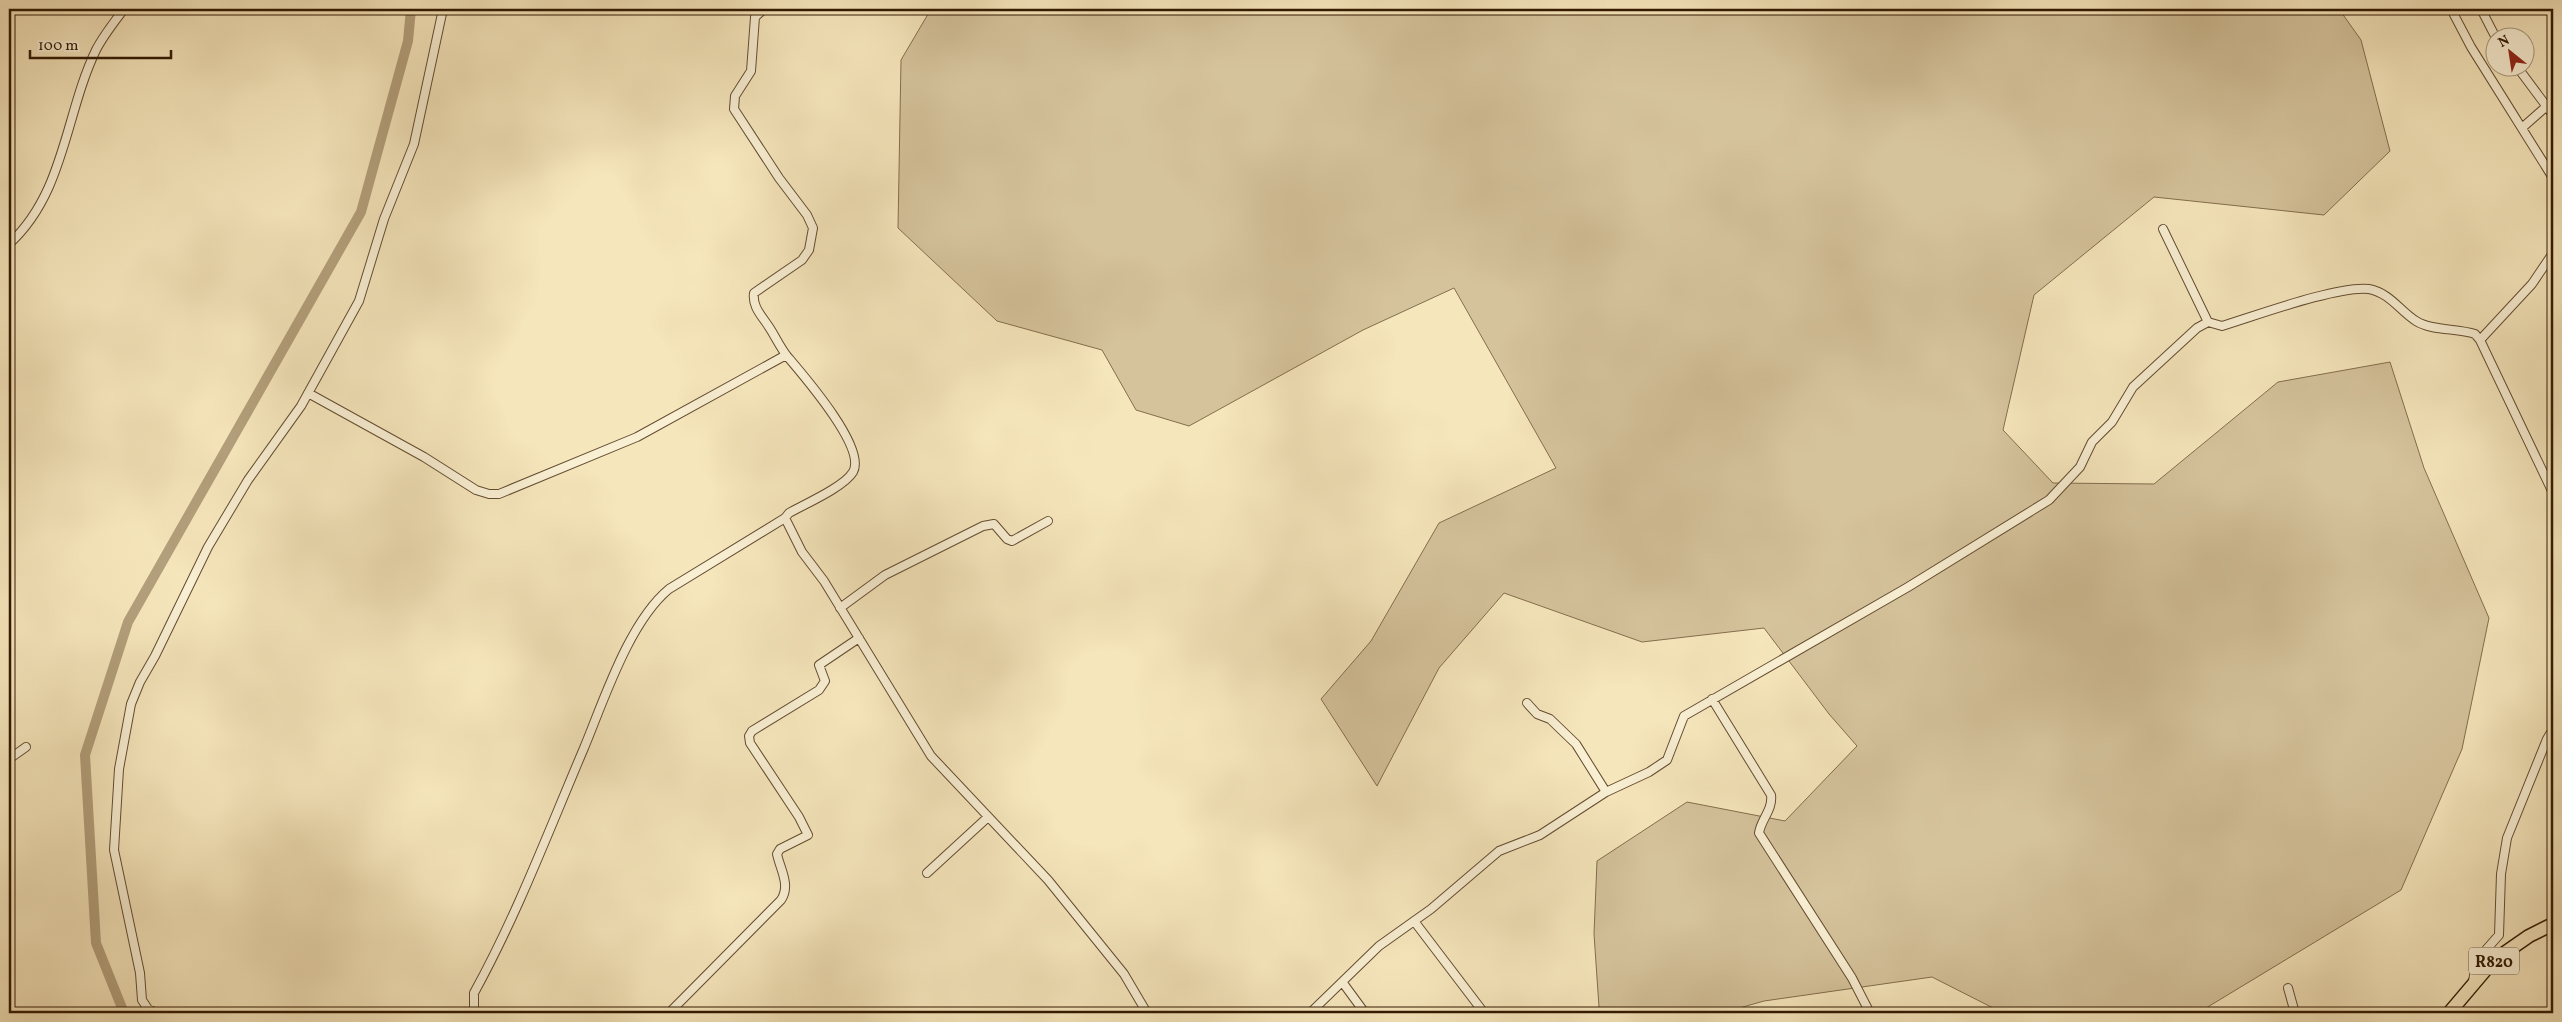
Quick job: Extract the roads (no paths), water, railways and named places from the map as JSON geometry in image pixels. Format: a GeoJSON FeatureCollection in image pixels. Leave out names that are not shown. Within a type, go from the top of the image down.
{"type":"FeatureCollection","features":[{"type":"Feature","properties":{"kind":"main road","name":"R820"},"geometry":{"type":"LineString","coordinates":[[2448,1013],[2494,961],[2529,936],[2553,924]]}},
{"type":"Feature","properties":{"kind":"street"},"geometry":{"type":"LineString","coordinates":[[9,244],[22,232],[49,185],[67,142],[78,100],[96,49],[124,9]]}},
{"type":"Feature","properties":{"kind":"street"},"geometry":{"type":"LineString","coordinates":[[157,1013],[148,1008],[142,1000],[140,973],[114,850],[119,769],[132,704],[140,682],[155,656],[208,547],[248,480],[308,393],[359,302],[384,219],[414,144],[443,9]]}},
{"type":"Feature","properties":{"kind":"street"},"geometry":{"type":"LineString","coordinates":[[474,1013],[474,993],[547,835],[612,680],[644,616],[654,601],[668,589],[843,481],[854,470],[856,462],[844,435],[828,408],[786,355],[754,304],[754,293],[802,260],[810,244],[813,228],[807,215],[779,178],[734,109],[734,96],[752,71],[755,17],[764,9]]}},
{"type":"Feature","properties":{"kind":"street"},"geometry":{"type":"LineString","coordinates":[[2451,9],[2471,47],[2523,127],[2553,178]]}},
{"type":"Feature","properties":{"kind":"street"},"geometry":{"type":"LineString","coordinates":[[2481,9],[2491,28]]}},
{"type":"Feature","properties":{"kind":"street"},"geometry":{"type":"LineString","coordinates":[[2526,78],[2548,105],[2553,115]]}},
{"type":"Feature","properties":{"kind":"street"},"geometry":{"type":"LineString","coordinates":[[2523,127],[2548,105]]}},
{"type":"Feature","properties":{"kind":"street"},"geometry":{"type":"LineString","coordinates":[[2163,228],[2208,322]]}},
{"type":"Feature","properties":{"kind":"street"},"geometry":{"type":"LineString","coordinates":[[2480,340],[2532,284],[2553,253]]}},
{"type":"Feature","properties":{"kind":"street"},"geometry":{"type":"LineString","coordinates":[[1310,1013],[1380,946],[1414,921],[1499,851],[1540,835],[1606,792],[1667,760],[1684,716],[1892,597],[2049,500],[2080,467],[2092,442],[2112,422],[2132,387],[2197,328],[2208,322],[2222,326],[2346,290],[2369,289],[2386,296],[2416,321],[2425,325],[2465,330],[2475,334],[2480,340],[2553,493]]}},
{"type":"Feature","properties":{"kind":"street"},"geometry":{"type":"LineString","coordinates":[[308,393],[424,458],[476,490],[489,494],[498,494],[636,437],[786,355]]}},
{"type":"Feature","properties":{"kind":"street"},"geometry":{"type":"LineString","coordinates":[[785,518],[802,552],[859,638],[931,756],[1048,880],[1124,974],[1147,1013]]}},
{"type":"Feature","properties":{"kind":"street"},"geometry":{"type":"LineString","coordinates":[[840,608],[885,575],[984,526],[994,524],[1007,539],[1012,541],[1048,520]]}},
{"type":"Feature","properties":{"kind":"street"},"geometry":{"type":"LineString","coordinates":[[670,1013],[781,900],[785,887],[777,854],[780,849],[808,835],[803,823],[750,743],[749,736],[752,731],[819,690],[825,681],[819,665],[859,638]]}},
{"type":"Feature","properties":{"kind":"street"},"geometry":{"type":"LineString","coordinates":[[1712,699],[1771,795],[1772,803],[1760,825],[1759,833],[1852,978],[1870,1013]]}},
{"type":"Feature","properties":{"kind":"street"},"geometry":{"type":"LineString","coordinates":[[1527,703],[1537,714],[1550,719],[1576,744],[1606,792]]}},
{"type":"Feature","properties":{"kind":"street"},"geometry":{"type":"LineString","coordinates":[[2472,988],[2477,960],[2499,935],[2501,874],[2507,838],[2546,739],[2553,729]]}},
{"type":"Feature","properties":{"kind":"street"},"geometry":{"type":"LineString","coordinates":[[9,759],[26,747]]}},
{"type":"Feature","properties":{"kind":"street"},"geometry":{"type":"LineString","coordinates":[[927,873],[988,817]]}},
{"type":"Feature","properties":{"kind":"street"},"geometry":{"type":"LineString","coordinates":[[1414,921],[1484,1013]]}},
{"type":"Feature","properties":{"kind":"street"},"geometry":{"type":"LineString","coordinates":[[1343,983],[1365,1013]]}},
{"type":"Feature","properties":{"kind":"street"},"geometry":{"type":"LineString","coordinates":[[2288,988],[2295,1013]]}},
{"type":"Feature","properties":{"kind":"waterway"},"geometry":{"type":"LineString","coordinates":[[124,1013],[96,943],[85,755],[128,622],[361,212],[408,41],[411,9]]}}]}
